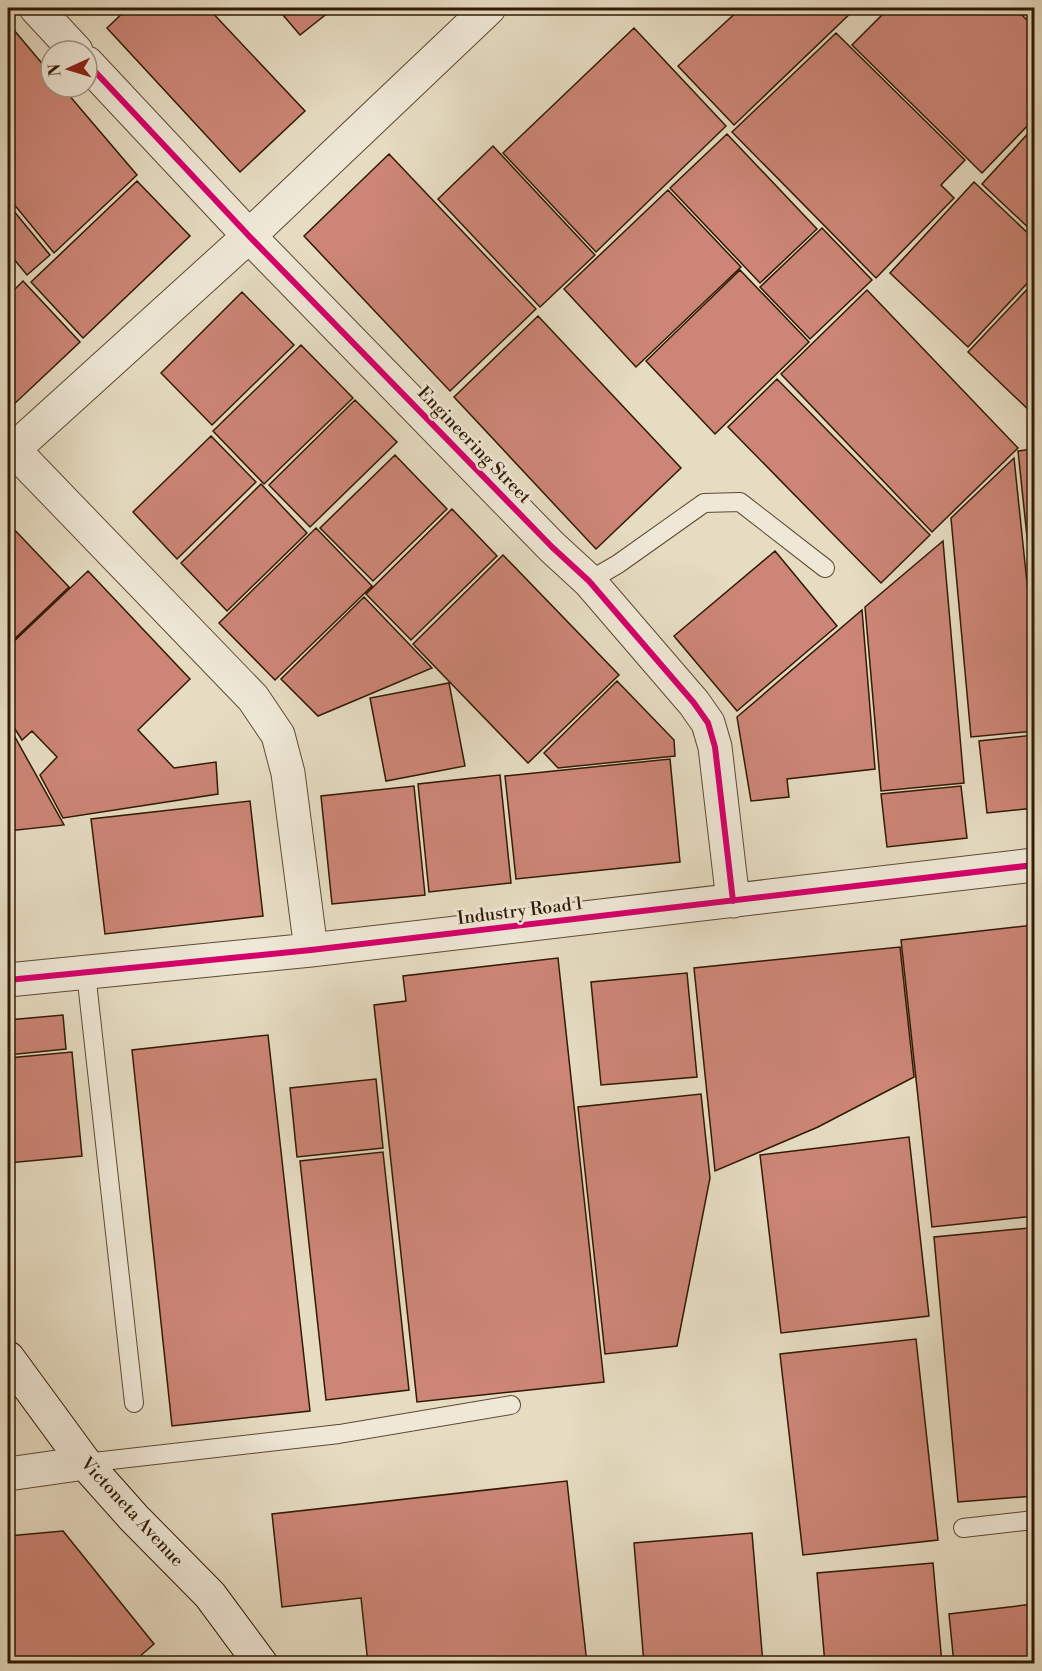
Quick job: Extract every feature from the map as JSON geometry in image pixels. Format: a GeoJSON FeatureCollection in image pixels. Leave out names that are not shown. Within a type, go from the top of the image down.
{"type":"FeatureCollection","features":[{"type":"Feature","properties":{"kind":"street"},"geometry":{"type":"LineString","coordinates":[[36,8],[65,39]]}},
{"type":"Feature","properties":{"kind":"street"},"geometry":{"type":"LineString","coordinates":[[311,950],[288,773],[278,735],[253,698],[10,447],[249,236],[489,8]]}},
{"type":"Feature","properties":{"kind":"street","name":"Engineering Street"},"geometry":{"type":"LineString","coordinates":[[99,76],[249,236],[552,547],[589,582],[694,703],[708,723],[715,747],[733,902]]}},
{"type":"Feature","properties":{"kind":"street","name":"Industry Road 1"},"geometry":{"type":"LineString","coordinates":[[8,980],[311,950],[1035,865]]}},
{"type":"Feature","properties":{"kind":"street","name":"Victoneta Avenue"},"geometry":{"type":"LineString","coordinates":[[8,1358],[85,1463],[134,1518],[210,1595],[261,1664]]}},
{"type":"Feature","properties":{"kind":"street"},"geometry":{"type":"LineString","coordinates":[[8,1474],[85,1463]]}},
{"type":"Feature","properties":{"kind":"lane"},"geometry":{"type":"LineString","coordinates":[[589,582],[704,504],[728,502],[740,502],[825,568]]}},
{"type":"Feature","properties":{"kind":"lane"},"geometry":{"type":"LineString","coordinates":[[86,973],[134,1403]]}},
{"type":"Feature","properties":{"kind":"lane"},"geometry":{"type":"LineString","coordinates":[[85,1463],[339,1434],[511,1405]]}},
{"type":"Feature","properties":{"kind":"lane"},"geometry":{"type":"LineString","coordinates":[[963,1528],[1035,1520]]}},
{"type":"Feature","properties":{"kind":"building"},"geometry":{"type":"Polygon","coordinates":[[[128,8],[208,8],[305,111],[240,172],[107,28],[128,8]]]}},
{"type":"Feature","properties":{"kind":"building"},"geometry":{"type":"Polygon","coordinates":[[[277,8],[334,8],[300,35],[277,8]]]}},
{"type":"Feature","properties":{"kind":"building"},"geometry":{"type":"Polygon","coordinates":[[[741,8],[856,8],[734,125],[678,66],[741,8]]]}},
{"type":"Feature","properties":{"kind":"building"},"geometry":{"type":"Polygon","coordinates":[[[889,8],[1015,8],[1034,27],[1034,119],[982,173],[852,45],[889,8]]]}},
{"type":"Feature","properties":{"kind":"building"},"geometry":{"type":"Polygon","coordinates":[[[8,23],[39,60],[39,99],[72,99],[137,175],[54,253],[8,197],[8,23]]]}},
{"type":"Feature","properties":{"kind":"building"},"geometry":{"type":"Polygon","coordinates":[[[634,28],[726,126],[596,252],[503,153],[634,28]]]}},
{"type":"Feature","properties":{"kind":"building"},"geometry":{"type":"Polygon","coordinates":[[[836,33],[965,160],[941,185],[954,198],[876,278],[732,132],[836,33]]]}},
{"type":"Feature","properties":{"kind":"building"},"geometry":{"type":"Polygon","coordinates":[[[1034,127],[1034,233],[982,184],[1034,127]]]}},
{"type":"Feature","properties":{"kind":"building"},"geometry":{"type":"Polygon","coordinates":[[[727,134],[817,229],[760,283],[670,188],[727,134]]]}},
{"type":"Feature","properties":{"kind":"building"},"geometry":{"type":"Polygon","coordinates":[[[493,146],[595,255],[540,307],[438,199],[493,146]]]}},
{"type":"Feature","properties":{"kind":"building"},"geometry":{"type":"Polygon","coordinates":[[[389,154],[536,309],[450,391],[304,236],[389,154]]]}},
{"type":"Feature","properties":{"kind":"building"},"geometry":{"type":"Polygon","coordinates":[[[137,181],[190,236],[83,338],[31,282],[137,181]]]}},
{"type":"Feature","properties":{"kind":"building"},"geometry":{"type":"Polygon","coordinates":[[[974,182],[1034,239],[1034,276],[968,347],[890,273],[974,182]]]}},
{"type":"Feature","properties":{"kind":"building"},"geometry":{"type":"Polygon","coordinates":[[[668,190],[741,267],[636,367],[564,289],[668,190]]]}},
{"type":"Feature","properties":{"kind":"building"},"geometry":{"type":"Polygon","coordinates":[[[8,204],[50,255],[27,275],[8,252],[8,204]]]}},
{"type":"Feature","properties":{"kind":"building"},"geometry":{"type":"Polygon","coordinates":[[[822,228],[872,280],[810,339],[760,287],[822,228]]]}},
{"type":"Feature","properties":{"kind":"building"},"geometry":{"type":"Polygon","coordinates":[[[740,270],[809,342],[715,434],[646,361],[740,270]]]}},
{"type":"Feature","properties":{"kind":"building"},"geometry":{"type":"Polygon","coordinates":[[[23,281],[80,342],[11,407],[8,403],[8,296],[23,281]]]}},
{"type":"Feature","properties":{"kind":"building"},"geometry":{"type":"Polygon","coordinates":[[[1034,282],[1034,415],[968,352],[1034,282]]]}},
{"type":"Feature","properties":{"kind":"building"},"geometry":{"type":"Polygon","coordinates":[[[867,290],[1018,448],[932,532],[781,374],[867,290]]]}},
{"type":"Feature","properties":{"kind":"building"},"geometry":{"type":"Polygon","coordinates":[[[242,292],[294,345],[212,425],[161,373],[242,292]]]}},
{"type":"Feature","properties":{"kind":"building"},"geometry":{"type":"Polygon","coordinates":[[[538,316],[681,468],[596,549],[454,397],[538,316]]]}},
{"type":"Feature","properties":{"kind":"building"},"geometry":{"type":"Polygon","coordinates":[[[301,345],[353,398],[264,484],[213,431],[301,345]]]}},
{"type":"Feature","properties":{"kind":"building"},"geometry":{"type":"Polygon","coordinates":[[[777,379],[930,535],[881,583],[728,427],[777,379]]]}},
{"type":"Feature","properties":{"kind":"building"},"geometry":{"type":"Polygon","coordinates":[[[355,400],[397,442],[310,527],[269,485],[355,400]]]}},
{"type":"Feature","properties":{"kind":"building"},"geometry":{"type":"Polygon","coordinates":[[[211,436],[256,482],[177,559],[133,512],[211,436]]]}},
{"type":"Feature","properties":{"kind":"building"},"geometry":{"type":"Polygon","coordinates":[[[1034,449],[1034,603],[1018,451],[1034,449]]]}},
{"type":"Feature","properties":{"kind":"building"},"geometry":{"type":"Polygon","coordinates":[[[395,455],[447,509],[373,581],[320,528],[395,455]]]}},
{"type":"Feature","properties":{"kind":"building"},"geometry":{"type":"Polygon","coordinates":[[[1014,458],[1034,650],[1034,731],[971,737],[951,518],[1014,458]]]}},
{"type":"Feature","properties":{"kind":"building"},"geometry":{"type":"Polygon","coordinates":[[[261,484],[307,533],[227,611],[181,563],[261,484]]]}},
{"type":"Feature","properties":{"kind":"building"},"geometry":{"type":"Polygon","coordinates":[[[452,509],[497,556],[411,640],[366,594],[452,509]]]}},
{"type":"Feature","properties":{"kind":"building"},"geometry":{"type":"Polygon","coordinates":[[[8,523],[69,587],[8,645],[8,523]]]}},
{"type":"Feature","properties":{"kind":"building"},"geometry":{"type":"Polygon","coordinates":[[[316,528],[372,586],[275,680],[219,623],[316,528]]]}},
{"type":"Feature","properties":{"kind":"building"},"geometry":{"type":"Polygon","coordinates":[[[943,541],[964,783],[881,791],[865,607],[943,541]]]}},
{"type":"Feature","properties":{"kind":"building"},"geometry":{"type":"Polygon","coordinates":[[[775,551],[837,626],[737,711],[674,636],[775,551]]]}},
{"type":"Feature","properties":{"kind":"building"},"geometry":{"type":"Polygon","coordinates":[[[503,555],[619,675],[528,763],[413,644],[503,555]]]}},
{"type":"Feature","properties":{"kind":"building"},"geometry":{"type":"Polygon","coordinates":[[[88,571],[190,679],[138,730],[174,768],[216,762],[218,794],[63,818],[40,775],[57,757],[32,731],[22,740],[8,718],[8,647],[88,571]]]}},
{"type":"Feature","properties":{"kind":"building"},"geometry":{"type":"Polygon","coordinates":[[[364,597],[432,668],[318,716],[281,679],[364,597]]]}},
{"type":"Feature","properties":{"kind":"building"},"geometry":{"type":"Polygon","coordinates":[[[862,610],[875,769],[787,779],[789,797],[751,801],[737,717],[862,610]]]}},
{"type":"Feature","properties":{"kind":"building"},"geometry":{"type":"Polygon","coordinates":[[[617,681],[674,740],[675,756],[558,768],[544,753],[617,681]]]}},
{"type":"Feature","properties":{"kind":"building"},"geometry":{"type":"Polygon","coordinates":[[[449,683],[465,766],[386,781],[370,698],[449,683]]]}},
{"type":"Feature","properties":{"kind":"building"},"geometry":{"type":"Polygon","coordinates":[[[8,730],[11,730],[64,825],[8,831],[8,730]]]}},
{"type":"Feature","properties":{"kind":"building"},"geometry":{"type":"Polygon","coordinates":[[[1034,735],[1034,808],[987,813],[979,741],[1034,735]]]}},
{"type":"Feature","properties":{"kind":"building"},"geometry":{"type":"Polygon","coordinates":[[[670,759],[680,862],[516,879],[505,776],[670,759]]]}},
{"type":"Feature","properties":{"kind":"building"},"geometry":{"type":"Polygon","coordinates":[[[500,775],[511,883],[429,892],[418,784],[500,775]]]}},
{"type":"Feature","properties":{"kind":"building"},"geometry":{"type":"Polygon","coordinates":[[[414,786],[425,895],[332,904],[321,796],[414,786]]]}},
{"type":"Feature","properties":{"kind":"building"},"geometry":{"type":"Polygon","coordinates":[[[961,786],[967,838],[887,847],[881,794],[961,786]]]}},
{"type":"Feature","properties":{"kind":"building"},"geometry":{"type":"Polygon","coordinates":[[[250,801],[263,916],[105,934],[91,819],[250,801]]]}},
{"type":"Feature","properties":{"kind":"building"},"geometry":{"type":"Polygon","coordinates":[[[1034,925],[1034,1216],[932,1227],[901,940],[1034,925]]]}},
{"type":"Feature","properties":{"kind":"building"},"geometry":{"type":"Polygon","coordinates":[[[900,947],[914,1077],[818,1127],[715,1171],[694,968],[900,947]]]}},
{"type":"Feature","properties":{"kind":"building"},"geometry":{"type":"Polygon","coordinates":[[[558,958],[604,1382],[417,1402],[374,1005],[406,1001],[403,976],[558,958]]]}},
{"type":"Feature","properties":{"kind":"building"},"geometry":{"type":"Polygon","coordinates":[[[687,973],[697,1077],[601,1085],[591,982],[687,973]]]}},
{"type":"Feature","properties":{"kind":"building"},"geometry":{"type":"Polygon","coordinates":[[[63,1015],[66,1049],[8,1055],[8,1020],[63,1015]]]}},
{"type":"Feature","properties":{"kind":"building"},"geometry":{"type":"Polygon","coordinates":[[[268,1035],[310,1411],[172,1426],[132,1050],[268,1035]]]}},
{"type":"Feature","properties":{"kind":"building"},"geometry":{"type":"Polygon","coordinates":[[[72,1052],[82,1156],[8,1163],[8,1058],[72,1052]]]}},
{"type":"Feature","properties":{"kind":"building"},"geometry":{"type":"Polygon","coordinates":[[[376,1079],[383,1148],[297,1157],[290,1088],[376,1079]]]}},
{"type":"Feature","properties":{"kind":"building"},"geometry":{"type":"Polygon","coordinates":[[[701,1094],[710,1178],[677,1346],[605,1354],[578,1107],[701,1094]]]}},
{"type":"Feature","properties":{"kind":"building"},"geometry":{"type":"Polygon","coordinates":[[[909,1137],[929,1316],[781,1333],[760,1155],[909,1137]]]}},
{"type":"Feature","properties":{"kind":"building"},"geometry":{"type":"Polygon","coordinates":[[[383,1152],[409,1390],[326,1400],[300,1161],[383,1152]]]}},
{"type":"Feature","properties":{"kind":"building"},"geometry":{"type":"Polygon","coordinates":[[[1034,1218],[1034,1292],[1028,1219],[1034,1218]]]}},
{"type":"Feature","properties":{"kind":"building"},"geometry":{"type":"Polygon","coordinates":[[[1029,1228],[1034,1292],[1034,1496],[958,1502],[934,1237],[1029,1228]]]}},
{"type":"Feature","properties":{"kind":"building"},"geometry":{"type":"Polygon","coordinates":[[[916,1339],[938,1540],[803,1555],[780,1354],[916,1339]]]}},
{"type":"Feature","properties":{"kind":"building"},"geometry":{"type":"Polygon","coordinates":[[[567,1481],[587,1664],[368,1664],[361,1598],[282,1607],[272,1514],[567,1481]]]}},
{"type":"Feature","properties":{"kind":"building"},"geometry":{"type":"Polygon","coordinates":[[[63,1531],[154,1644],[131,1664],[8,1664],[8,1536],[63,1531]]]}},
{"type":"Feature","properties":{"kind":"building"},"geometry":{"type":"Polygon","coordinates":[[[752,1533],[763,1664],[644,1664],[634,1543],[752,1533]]]}},
{"type":"Feature","properties":{"kind":"building"},"geometry":{"type":"Polygon","coordinates":[[[933,1563],[942,1664],[825,1664],[817,1573],[933,1563]]]}},
{"type":"Feature","properties":{"kind":"building"},"geometry":{"type":"Polygon","coordinates":[[[1034,1604],[1034,1664],[954,1664],[949,1614],[1034,1604]]]}},
{"type":"Feature","properties":{"kind":"cycle path"},"geometry":{"type":"LineString","coordinates":[[99,76],[249,236],[552,547],[589,581],[694,703],[708,723],[715,747],[733,901]]}},
{"type":"Feature","properties":{"kind":"cycle path"},"geometry":{"type":"LineString","coordinates":[[8,980],[311,950],[1034,865]]}}]}
